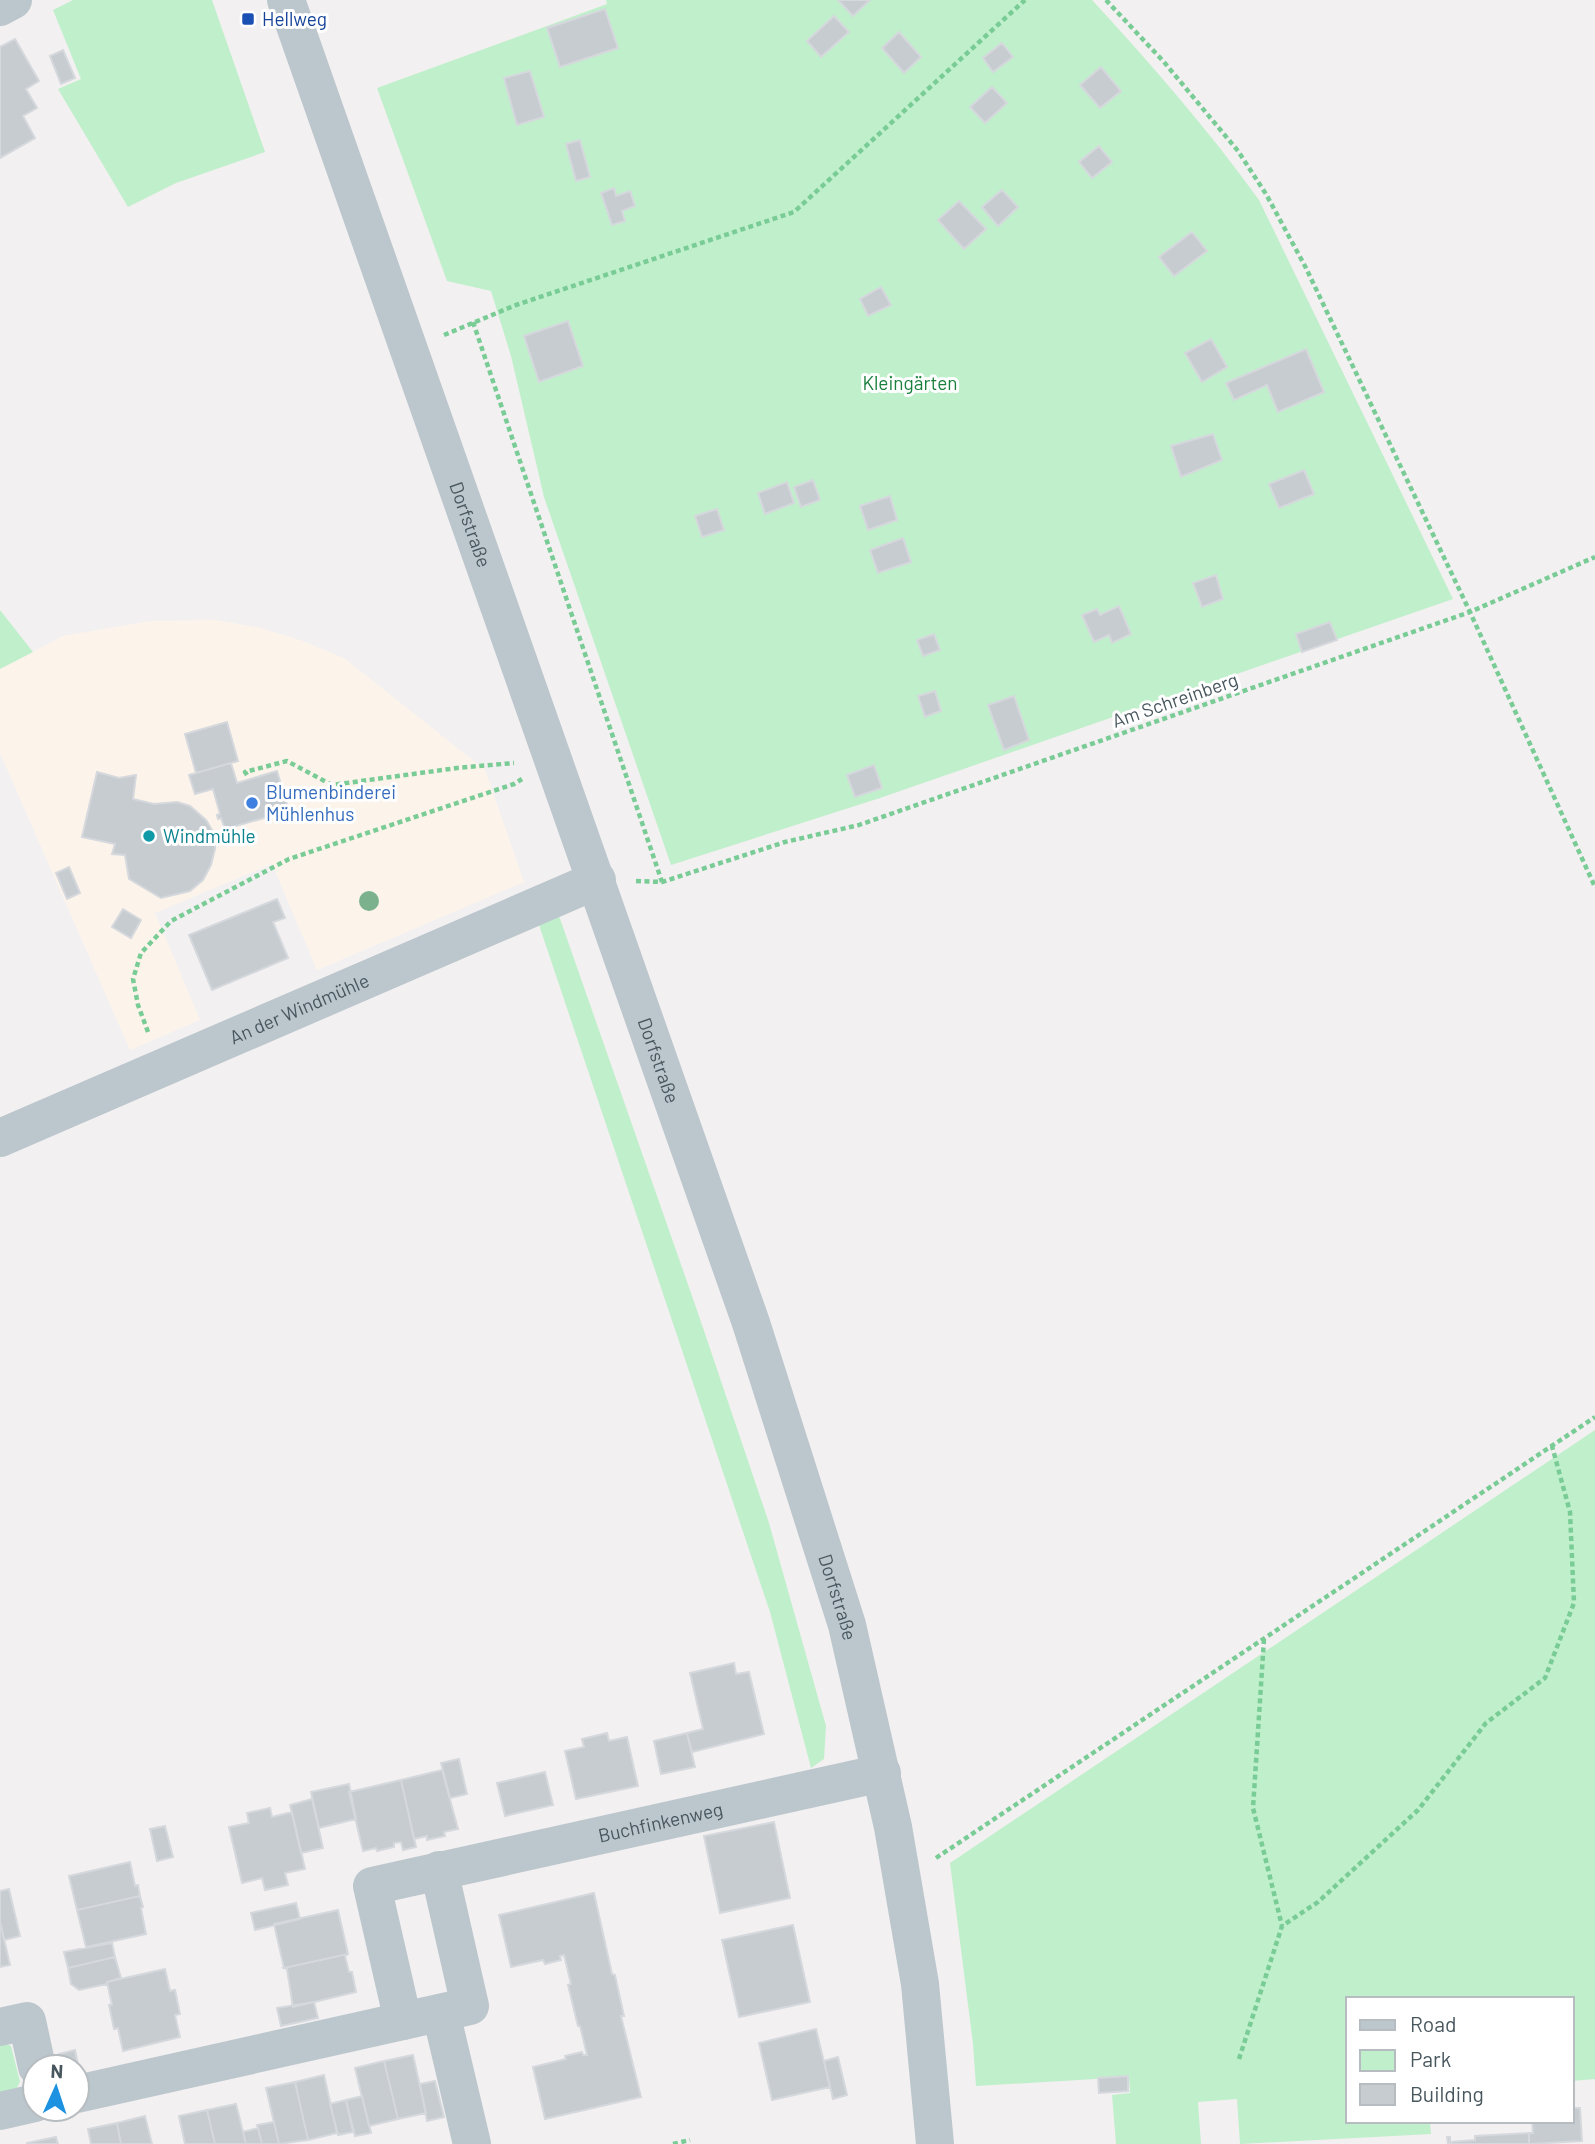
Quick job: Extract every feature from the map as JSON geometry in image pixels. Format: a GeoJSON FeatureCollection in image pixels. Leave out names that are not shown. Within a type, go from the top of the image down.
{"type":"FeatureCollection","features":[{"type":"Feature","properties":{"kind":"street"},"geometry":{"type":"LineString","coordinates":[[0,7],[13,0]]}},
{"type":"Feature","properties":{"kind":"street","name":"Dorfstraße"},"geometry":{"type":"LineString","coordinates":[[286,0],[751,1323],[848,1625],[882,1773],[920,1984],[935,2144]]}},
{"type":"Feature","properties":{"kind":"street","name":"An der Windmühle"},"geometry":{"type":"LineString","coordinates":[[0,1138],[597,880]]}},
{"type":"Feature","properties":{"kind":"street","name":"Buchfinkenweg"},"geometry":{"type":"LineString","coordinates":[[403,2021],[372,1886],[882,1773]]}},
{"type":"Feature","properties":{"kind":"street"},"geometry":{"type":"LineString","coordinates":[[91,2091],[470,2006],[439,1870]]}},
{"type":"Feature","properties":{"kind":"street"},"geometry":{"type":"LineString","coordinates":[[441,2013],[472,2144]]}},
{"type":"Feature","properties":{"kind":"street"},"geometry":{"type":"LineString","coordinates":[[0,2027],[27,2021],[34,2053]]}},
{"type":"Feature","properties":{"kind":"street"},"geometry":{"type":"LineString","coordinates":[[0,2111],[21,2107]]}},
{"type":"Feature","properties":{"kind":"path"},"geometry":{"type":"LineString","coordinates":[[410,349],[516,305],[794,212],[1025,0]]}},
{"type":"Feature","properties":{"kind":"path"},"geometry":{"type":"LineString","coordinates":[[1106,0],[1164,62],[1238,151],[1266,194],[1306,268],[1470,611],[1595,887]]}},
{"type":"Feature","properties":{"kind":"path"},"geometry":{"type":"LineString","coordinates":[[473,322],[662,882]]}},
{"type":"Feature","properties":{"kind":"path","name":"Am Schreinberg"},"geometry":{"type":"LineString","coordinates":[[597,880],[662,882],[785,842],[859,825],[1470,611],[1595,557]]}},
{"type":"Feature","properties":{"kind":"path"},"geometry":{"type":"LineString","coordinates":[[247,775],[246,772],[287,761],[332,785],[553,757]]}},
{"type":"Feature","properties":{"kind":"path"},"geometry":{"type":"LineString","coordinates":[[162,1069],[138,1005],[133,979],[141,953],[171,921],[289,859],[514,784],[553,757]]}},
{"type":"Feature","properties":{"kind":"path"},"geometry":{"type":"LineString","coordinates":[[902,1879],[960,1843],[1595,1417]]}},
{"type":"Feature","properties":{"kind":"path"},"geometry":{"type":"LineString","coordinates":[[1282,1926],[1318,1902],[1418,1810],[1486,1723],[1545,1678],[1574,1603],[1570,1512],[1552,1446]]}},
{"type":"Feature","properties":{"kind":"path"},"geometry":{"type":"LineString","coordinates":[[1240,2060],[1282,1926],[1253,1808],[1264,1639]]}},
{"type":"Feature","properties":{"kind":"path"},"geometry":{"type":"LineString","coordinates":[[673,2144],[690,2140]]}},
{"type":"Feature","properties":{"kind":"shaded area"},"geometry":{"type":"Polygon","coordinates":[[[216,620],[260,628],[300,640],[344,658],[485,770],[524,882],[317,970],[272,864],[155,913],[200,1020],[130,1050],[0,753],[0,669],[63,636],[151,621],[216,620]]]}},
{"type":"Feature","properties":{"kind":"green space"},"geometry":{"type":"Polygon","coordinates":[[[73,0],[212,0],[265,152],[176,183],[128,207],[58,89],[81,79],[53,10],[73,0]]]}},
{"type":"Feature","properties":{"kind":"green space","name":"Kleingärten"},"geometry":{"type":"Polygon","coordinates":[[[606,0],[1092,0],[1178,97],[1259,200],[1453,599],[880,798],[671,865],[544,497],[511,356],[491,291],[447,281],[377,88],[607,4],[606,0]]]}},
{"type":"Feature","properties":{"kind":"green space"},"geometry":{"type":"Polygon","coordinates":[[[0,610],[33,652],[0,669],[0,610]]]}},
{"type":"Feature","properties":{"kind":"green space"},"geometry":{"type":"Polygon","coordinates":[[[558,913],[769,1523],[826,1726],[824,1759],[811,1768],[770,1612],[537,919],[558,913]]]}},
{"type":"Feature","properties":{"kind":"green space"},"geometry":{"type":"Polygon","coordinates":[[[1595,1430],[1595,2079],[1574,2081],[1574,1997],[1346,1997],[1346,2123],[1430,2123],[1431,2134],[1240,2144],[1237,2099],[1198,2102],[1201,2144],[1116,2144],[1112,2095],[1130,2093],[1129,2077],[976,2086],[950,1863],[1595,1430]]]}},
{"type":"Feature","properties":{"kind":"green space"},"geometry":{"type":"Polygon","coordinates":[[[0,2041],[11,2046],[20,2082],[15,2091],[0,2095],[0,2041]]]}},
{"type":"Feature","properties":{"kind":"building"},"geometry":{"type":"Polygon","coordinates":[[[838,0],[870,0],[853,16],[838,0]]]}},
{"type":"Feature","properties":{"kind":"building"},"geometry":{"type":"Polygon","coordinates":[[[605,9],[618,48],[560,67],[547,28],[605,9]]]}},
{"type":"Feature","properties":{"kind":"building"},"geometry":{"type":"Polygon","coordinates":[[[834,16],[849,32],[821,57],[807,41],[834,16]]]}},
{"type":"Feature","properties":{"kind":"building"},"geometry":{"type":"Polygon","coordinates":[[[899,32],[921,57],[904,73],[882,48],[899,32]]]}},
{"type":"Feature","properties":{"kind":"building"},"geometry":{"type":"Polygon","coordinates":[[[15,39],[39,81],[26,89],[37,108],[23,116],[35,138],[0,158],[0,47],[15,39]]]}},
{"type":"Feature","properties":{"kind":"building"},"geometry":{"type":"Polygon","coordinates":[[[1002,43],[1013,57],[993,72],[983,58],[1002,43]]]}},
{"type":"Feature","properties":{"kind":"building"},"geometry":{"type":"Polygon","coordinates":[[[63,50],[75,78],[61,84],[50,56],[63,50]]]}},
{"type":"Feature","properties":{"kind":"building"},"geometry":{"type":"Polygon","coordinates":[[[1101,67],[1121,91],[1100,108],[1080,85],[1101,67]]]}},
{"type":"Feature","properties":{"kind":"building"},"geometry":{"type":"Polygon","coordinates":[[[530,71],[544,117],[517,125],[504,78],[530,71]]]}},
{"type":"Feature","properties":{"kind":"building"},"geometry":{"type":"Polygon","coordinates":[[[992,87],[1007,103],[985,123],[970,107],[992,87]]]}},
{"type":"Feature","properties":{"kind":"building"},"geometry":{"type":"Polygon","coordinates":[[[580,140],[590,177],[576,181],[566,144],[580,140]]]}},
{"type":"Feature","properties":{"kind":"building"},"geometry":{"type":"Polygon","coordinates":[[[1099,146],[1112,162],[1092,178],[1079,162],[1099,146]]]}},
{"type":"Feature","properties":{"kind":"building"},"geometry":{"type":"Polygon","coordinates":[[[614,188],[616,196],[630,191],[635,206],[622,211],[625,221],[612,225],[601,193],[614,188]]]}},
{"type":"Feature","properties":{"kind":"building"},"geometry":{"type":"Polygon","coordinates":[[[1002,190],[1018,207],[998,226],[982,207],[1002,190]]]}},
{"type":"Feature","properties":{"kind":"building"},"geometry":{"type":"Polygon","coordinates":[[[959,201],[986,229],[964,249],[938,220],[959,201]]]}},
{"type":"Feature","properties":{"kind":"building"},"geometry":{"type":"Polygon","coordinates":[[[1192,232],[1207,251],[1174,276],[1159,257],[1192,232]]]}},
{"type":"Feature","properties":{"kind":"building"},"geometry":{"type":"Polygon","coordinates":[[[881,287],[891,305],[868,316],[860,299],[881,287]]]}},
{"type":"Feature","properties":{"kind":"building"},"geometry":{"type":"Polygon","coordinates":[[[568,321],[583,366],[539,382],[524,336],[568,321]]]}},
{"type":"Feature","properties":{"kind":"building"},"geometry":{"type":"Polygon","coordinates":[[[1211,339],[1227,367],[1202,382],[1185,353],[1211,339]]]}},
{"type":"Feature","properties":{"kind":"building"},"geometry":{"type":"Polygon","coordinates":[[[1306,349],[1324,392],[1278,412],[1267,385],[1234,400],[1226,383],[1306,349]]]}},
{"type":"Feature","properties":{"kind":"building"},"geometry":{"type":"Polygon","coordinates":[[[1213,434],[1222,460],[1181,477],[1171,446],[1213,434]]]}},
{"type":"Feature","properties":{"kind":"building"},"geometry":{"type":"Polygon","coordinates":[[[1304,470],[1314,494],[1279,508],[1269,484],[1304,470]]]}},
{"type":"Feature","properties":{"kind":"building"},"geometry":{"type":"Polygon","coordinates":[[[813,480],[820,500],[801,507],[794,487],[813,480]]]}},
{"type":"Feature","properties":{"kind":"building"},"geometry":{"type":"Polygon","coordinates":[[[787,482],[794,503],[765,514],[758,493],[787,482]]]}},
{"type":"Feature","properties":{"kind":"building"},"geometry":{"type":"Polygon","coordinates":[[[890,496],[897,520],[868,530],[860,506],[890,496]]]}},
{"type":"Feature","properties":{"kind":"building"},"geometry":{"type":"Polygon","coordinates":[[[717,509],[724,530],[702,537],[695,516],[717,509]]]}},
{"type":"Feature","properties":{"kind":"building"},"geometry":{"type":"Polygon","coordinates":[[[903,538],[911,562],[878,573],[870,550],[903,538]]]}},
{"type":"Feature","properties":{"kind":"building"},"geometry":{"type":"Polygon","coordinates":[[[1216,575],[1223,599],[1202,607],[1193,583],[1216,575]]]}},
{"type":"Feature","properties":{"kind":"building"},"geometry":{"type":"Polygon","coordinates":[[[1119,606],[1131,634],[1112,643],[1109,635],[1094,642],[1082,615],[1097,609],[1100,615],[1119,606]]]}},
{"type":"Feature","properties":{"kind":"building"},"geometry":{"type":"Polygon","coordinates":[[[1330,622],[1337,640],[1302,652],[1296,634],[1330,622]]]}},
{"type":"Feature","properties":{"kind":"building"},"geometry":{"type":"Polygon","coordinates":[[[934,634],[940,650],[923,656],[917,640],[934,634]]]}},
{"type":"Feature","properties":{"kind":"building"},"geometry":{"type":"Polygon","coordinates":[[[935,691],[941,711],[925,717],[918,696],[935,691]]]}},
{"type":"Feature","properties":{"kind":"building"},"geometry":{"type":"Polygon","coordinates":[[[1014,696],[1029,740],[1004,750],[988,705],[1014,696]]]}},
{"type":"Feature","properties":{"kind":"building"},"geometry":{"type":"Polygon","coordinates":[[[227,722],[238,761],[196,773],[185,734],[227,722]]]}},
{"type":"Feature","properties":{"kind":"building","name":"Blumenbinderei Mühlenhus"},"geometry":{"type":"Polygon","coordinates":[[[231,763],[237,783],[277,771],[289,811],[225,829],[221,818],[218,819],[217,815],[220,814],[213,789],[195,794],[189,775],[231,763]]]}},
{"type":"Feature","properties":{"kind":"building"},"geometry":{"type":"Polygon","coordinates":[[[874,765],[882,788],[855,797],[847,775],[874,765]]]}},
{"type":"Feature","properties":{"kind":"building","name":"Windmühle"},"geometry":{"type":"Polygon","coordinates":[[[97,772],[119,778],[136,775],[133,799],[154,804],[177,802],[190,806],[206,820],[215,835],[215,849],[203,880],[190,891],[161,898],[129,879],[125,855],[112,854],[115,844],[82,837],[97,772]]]}},
{"type":"Feature","properties":{"kind":"building"},"geometry":{"type":"Polygon","coordinates":[[[69,867],[80,893],[67,899],[56,873],[69,867]]]}},
{"type":"Feature","properties":{"kind":"building"},"geometry":{"type":"Polygon","coordinates":[[[277,899],[285,918],[273,922],[288,958],[212,990],[189,935],[277,899]]]}},
{"type":"Feature","properties":{"kind":"building"},"geometry":{"type":"Polygon","coordinates":[[[123,909],[141,920],[131,938],[112,927],[123,909]]]}},
{"type":"Feature","properties":{"kind":"building"},"geometry":{"type":"Polygon","coordinates":[[[734,1663],[736,1674],[749,1672],[764,1734],[692,1752],[687,1733],[703,1729],[690,1673],[734,1663]]]}},
{"type":"Feature","properties":{"kind":"building"},"geometry":{"type":"Polygon","coordinates":[[[607,1733],[609,1741],[627,1737],[638,1786],[576,1799],[565,1751],[584,1747],[582,1739],[607,1733]]]}},
{"type":"Feature","properties":{"kind":"building"},"geometry":{"type":"Polygon","coordinates":[[[687,1733],[695,1767],[661,1774],[654,1741],[687,1733]]]}},
{"type":"Feature","properties":{"kind":"building"},"geometry":{"type":"Polygon","coordinates":[[[459,1759],[467,1794],[450,1798],[441,1763],[459,1759]]]}},
{"type":"Feature","properties":{"kind":"building"},"geometry":{"type":"Polygon","coordinates":[[[442,1770],[458,1829],[444,1832],[445,1836],[427,1840],[427,1836],[414,1839],[401,1780],[442,1770]]]}},
{"type":"Feature","properties":{"kind":"building"},"geometry":{"type":"Polygon","coordinates":[[[545,1772],[553,1805],[505,1816],[497,1783],[545,1772]]]}},
{"type":"Feature","properties":{"kind":"building"},"geometry":{"type":"Polygon","coordinates":[[[401,1780],[416,1847],[403,1850],[401,1842],[394,1843],[394,1847],[363,1851],[349,1792],[401,1780]]]}},
{"type":"Feature","properties":{"kind":"building"},"geometry":{"type":"Polygon","coordinates":[[[349,1784],[356,1819],[319,1828],[311,1792],[349,1784]]]}},
{"type":"Feature","properties":{"kind":"building"},"geometry":{"type":"Polygon","coordinates":[[[312,1799],[323,1848],[301,1853],[290,1805],[312,1799]]]}},
{"type":"Feature","properties":{"kind":"building"},"geometry":{"type":"Polygon","coordinates":[[[270,1808],[272,1817],[292,1812],[305,1869],[285,1873],[288,1885],[265,1890],[262,1878],[242,1883],[229,1827],[249,1823],[247,1813],[270,1808]]]}},
{"type":"Feature","properties":{"kind":"building"},"geometry":{"type":"Polygon","coordinates":[[[774,1822],[790,1898],[720,1913],[704,1836],[774,1822]]]}},
{"type":"Feature","properties":{"kind":"building"},"geometry":{"type":"Polygon","coordinates":[[[165,1826],[173,1857],[157,1861],[150,1829],[165,1826]]]}},
{"type":"Feature","properties":{"kind":"building"},"geometry":{"type":"Polygon","coordinates":[[[130,1862],[140,1896],[77,1910],[69,1876],[130,1862]]]}},
{"type":"Feature","properties":{"kind":"building"},"geometry":{"type":"Polygon","coordinates":[[[9,1889],[20,1936],[4,1940],[0,1921],[0,1891],[9,1889]]]}},
{"type":"Feature","properties":{"kind":"building"},"geometry":{"type":"Polygon","coordinates":[[[594,1893],[641,2097],[545,2119],[533,2067],[582,2052],[587,2055],[568,1985],[571,1984],[564,1955],[560,1956],[561,1960],[545,1964],[543,1960],[511,1967],[499,1915],[594,1893]]]}},
{"type":"Feature","properties":{"kind":"building"},"geometry":{"type":"Polygon","coordinates":[[[140,1896],[146,1934],[86,1947],[77,1910],[140,1896]]]}},
{"type":"Feature","properties":{"kind":"building"},"geometry":{"type":"Polygon","coordinates":[[[296,1903],[300,1919],[255,1930],[251,1913],[296,1903]]]}},
{"type":"Feature","properties":{"kind":"building"},"geometry":{"type":"Polygon","coordinates":[[[338,1910],[348,1954],[284,1968],[274,1924],[338,1910]]]}},
{"type":"Feature","properties":{"kind":"building"},"geometry":{"type":"Polygon","coordinates":[[[0,1921],[10,1965],[0,1967],[0,1921]]]}},
{"type":"Feature","properties":{"kind":"building"},"geometry":{"type":"Polygon","coordinates":[[[793,1925],[810,2002],[739,2017],[722,1940],[793,1925]]]}},
{"type":"Feature","properties":{"kind":"building"},"geometry":{"type":"Polygon","coordinates":[[[112,1943],[115,1957],[68,1968],[64,1952],[112,1943]]]}},
{"type":"Feature","properties":{"kind":"building"},"geometry":{"type":"Polygon","coordinates":[[[348,1954],[345,1956],[356,1992],[293,2007],[287,1969],[284,1968],[348,1954]]]}},
{"type":"Feature","properties":{"kind":"building"},"geometry":{"type":"Polygon","coordinates":[[[115,1957],[121,1978],[79,1990],[71,1984],[68,1968],[115,1957]]]}},
{"type":"Feature","properties":{"kind":"building"},"geometry":{"type":"Polygon","coordinates":[[[165,1969],[170,1991],[175,1990],[180,2014],[175,2015],[180,2037],[123,2051],[118,2028],[114,2029],[107,1982],[165,1969]]]}},
{"type":"Feature","properties":{"kind":"building"},"geometry":{"type":"Polygon","coordinates":[[[314,2002],[318,2018],[281,2026],[277,2008],[314,2002]]]}},
{"type":"Feature","properties":{"kind":"building"},"geometry":{"type":"Polygon","coordinates":[[[816,2029],[830,2087],[772,2100],[759,2043],[816,2029]]]}},
{"type":"Feature","properties":{"kind":"building"},"geometry":{"type":"Polygon","coordinates":[[[413,2055],[426,2113],[398,2119],[384,2061],[413,2055]]]}},
{"type":"Feature","properties":{"kind":"building"},"geometry":{"type":"Polygon","coordinates":[[[838,2057],[847,2095],[833,2099],[824,2061],[838,2057]]]}},
{"type":"Feature","properties":{"kind":"building"},"geometry":{"type":"Polygon","coordinates":[[[384,2061],[398,2119],[369,2126],[355,2068],[384,2061]]]}},
{"type":"Feature","properties":{"kind":"building"},"geometry":{"type":"Polygon","coordinates":[[[324,2075],[337,2133],[308,2140],[295,2082],[324,2075]]]}},
{"type":"Feature","properties":{"kind":"building"},"geometry":{"type":"Polygon","coordinates":[[[1128,2076],[1128,2091],[1099,2093],[1098,2078],[1128,2076]]]}},
{"type":"Feature","properties":{"kind":"building"},"geometry":{"type":"Polygon","coordinates":[[[435,2081],[444,2117],[427,2121],[420,2084],[435,2081]]]}},
{"type":"Feature","properties":{"kind":"building"},"geometry":{"type":"Polygon","coordinates":[[[295,2082],[308,2140],[279,2144],[266,2088],[295,2082]]]}},
{"type":"Feature","properties":{"kind":"building"},"geometry":{"type":"Polygon","coordinates":[[[362,2096],[371,2133],[355,2136],[346,2100],[362,2096]]]}},
{"type":"Feature","properties":{"kind":"building"},"geometry":{"type":"Polygon","coordinates":[[[346,2100],[353,2132],[338,2135],[330,2104],[346,2100]]]}},
{"type":"Feature","properties":{"kind":"building"},"geometry":{"type":"Polygon","coordinates":[[[236,2104],[246,2144],[215,2144],[207,2110],[236,2104]]]}},
{"type":"Feature","properties":{"kind":"building"},"geometry":{"type":"Polygon","coordinates":[[[1574,2108],[1580,2108],[1582,2141],[1529,2144],[1529,2133],[1533,2133],[1532,2123],[1574,2123],[1574,2108]]]}},
{"type":"Feature","properties":{"kind":"building"},"geometry":{"type":"Polygon","coordinates":[[[207,2110],[215,2144],[185,2144],[179,2116],[207,2110]]]}},
{"type":"Feature","properties":{"kind":"building"},"geometry":{"type":"Polygon","coordinates":[[[145,2116],[152,2144],[121,2144],[117,2123],[145,2116]]]}},
{"type":"Feature","properties":{"kind":"building"},"geometry":{"type":"Polygon","coordinates":[[[274,2122],[279,2144],[262,2144],[257,2125],[274,2122]]]}},
{"type":"Feature","properties":{"kind":"building"},"geometry":{"type":"Polygon","coordinates":[[[117,2123],[121,2144],[91,2144],[88,2129],[117,2123]]]}},
{"type":"Feature","properties":{"kind":"building"},"geometry":{"type":"Polygon","coordinates":[[[258,2128],[262,2144],[246,2144],[243,2132],[258,2128]]]}},
{"type":"Feature","properties":{"kind":"building"},"geometry":{"type":"Polygon","coordinates":[[[1529,2133],[1529,2144],[1448,2144],[1447,2137],[1450,2137],[1450,2142],[1475,2140],[1475,2136],[1529,2133]]]}},
{"type":"Feature","properties":{"kind":"building"},"geometry":{"type":"Polygon","coordinates":[[[56,2137],[58,2144],[27,2144],[27,2143],[56,2137]]]}},
{"type":"Feature","properties":{"kind":"place","name":"Hellweg"},"geometry":{"type":"Point","coordinates":[248,19]}},
{"type":"Feature","properties":{"kind":"place","name":"Blumenbinderei Mühlenhus"},"geometry":{"type":"Point","coordinates":[252,803]}},
{"type":"Feature","properties":{"kind":"place","name":"Windmühle"},"geometry":{"type":"Point","coordinates":[149,836]}}]}
